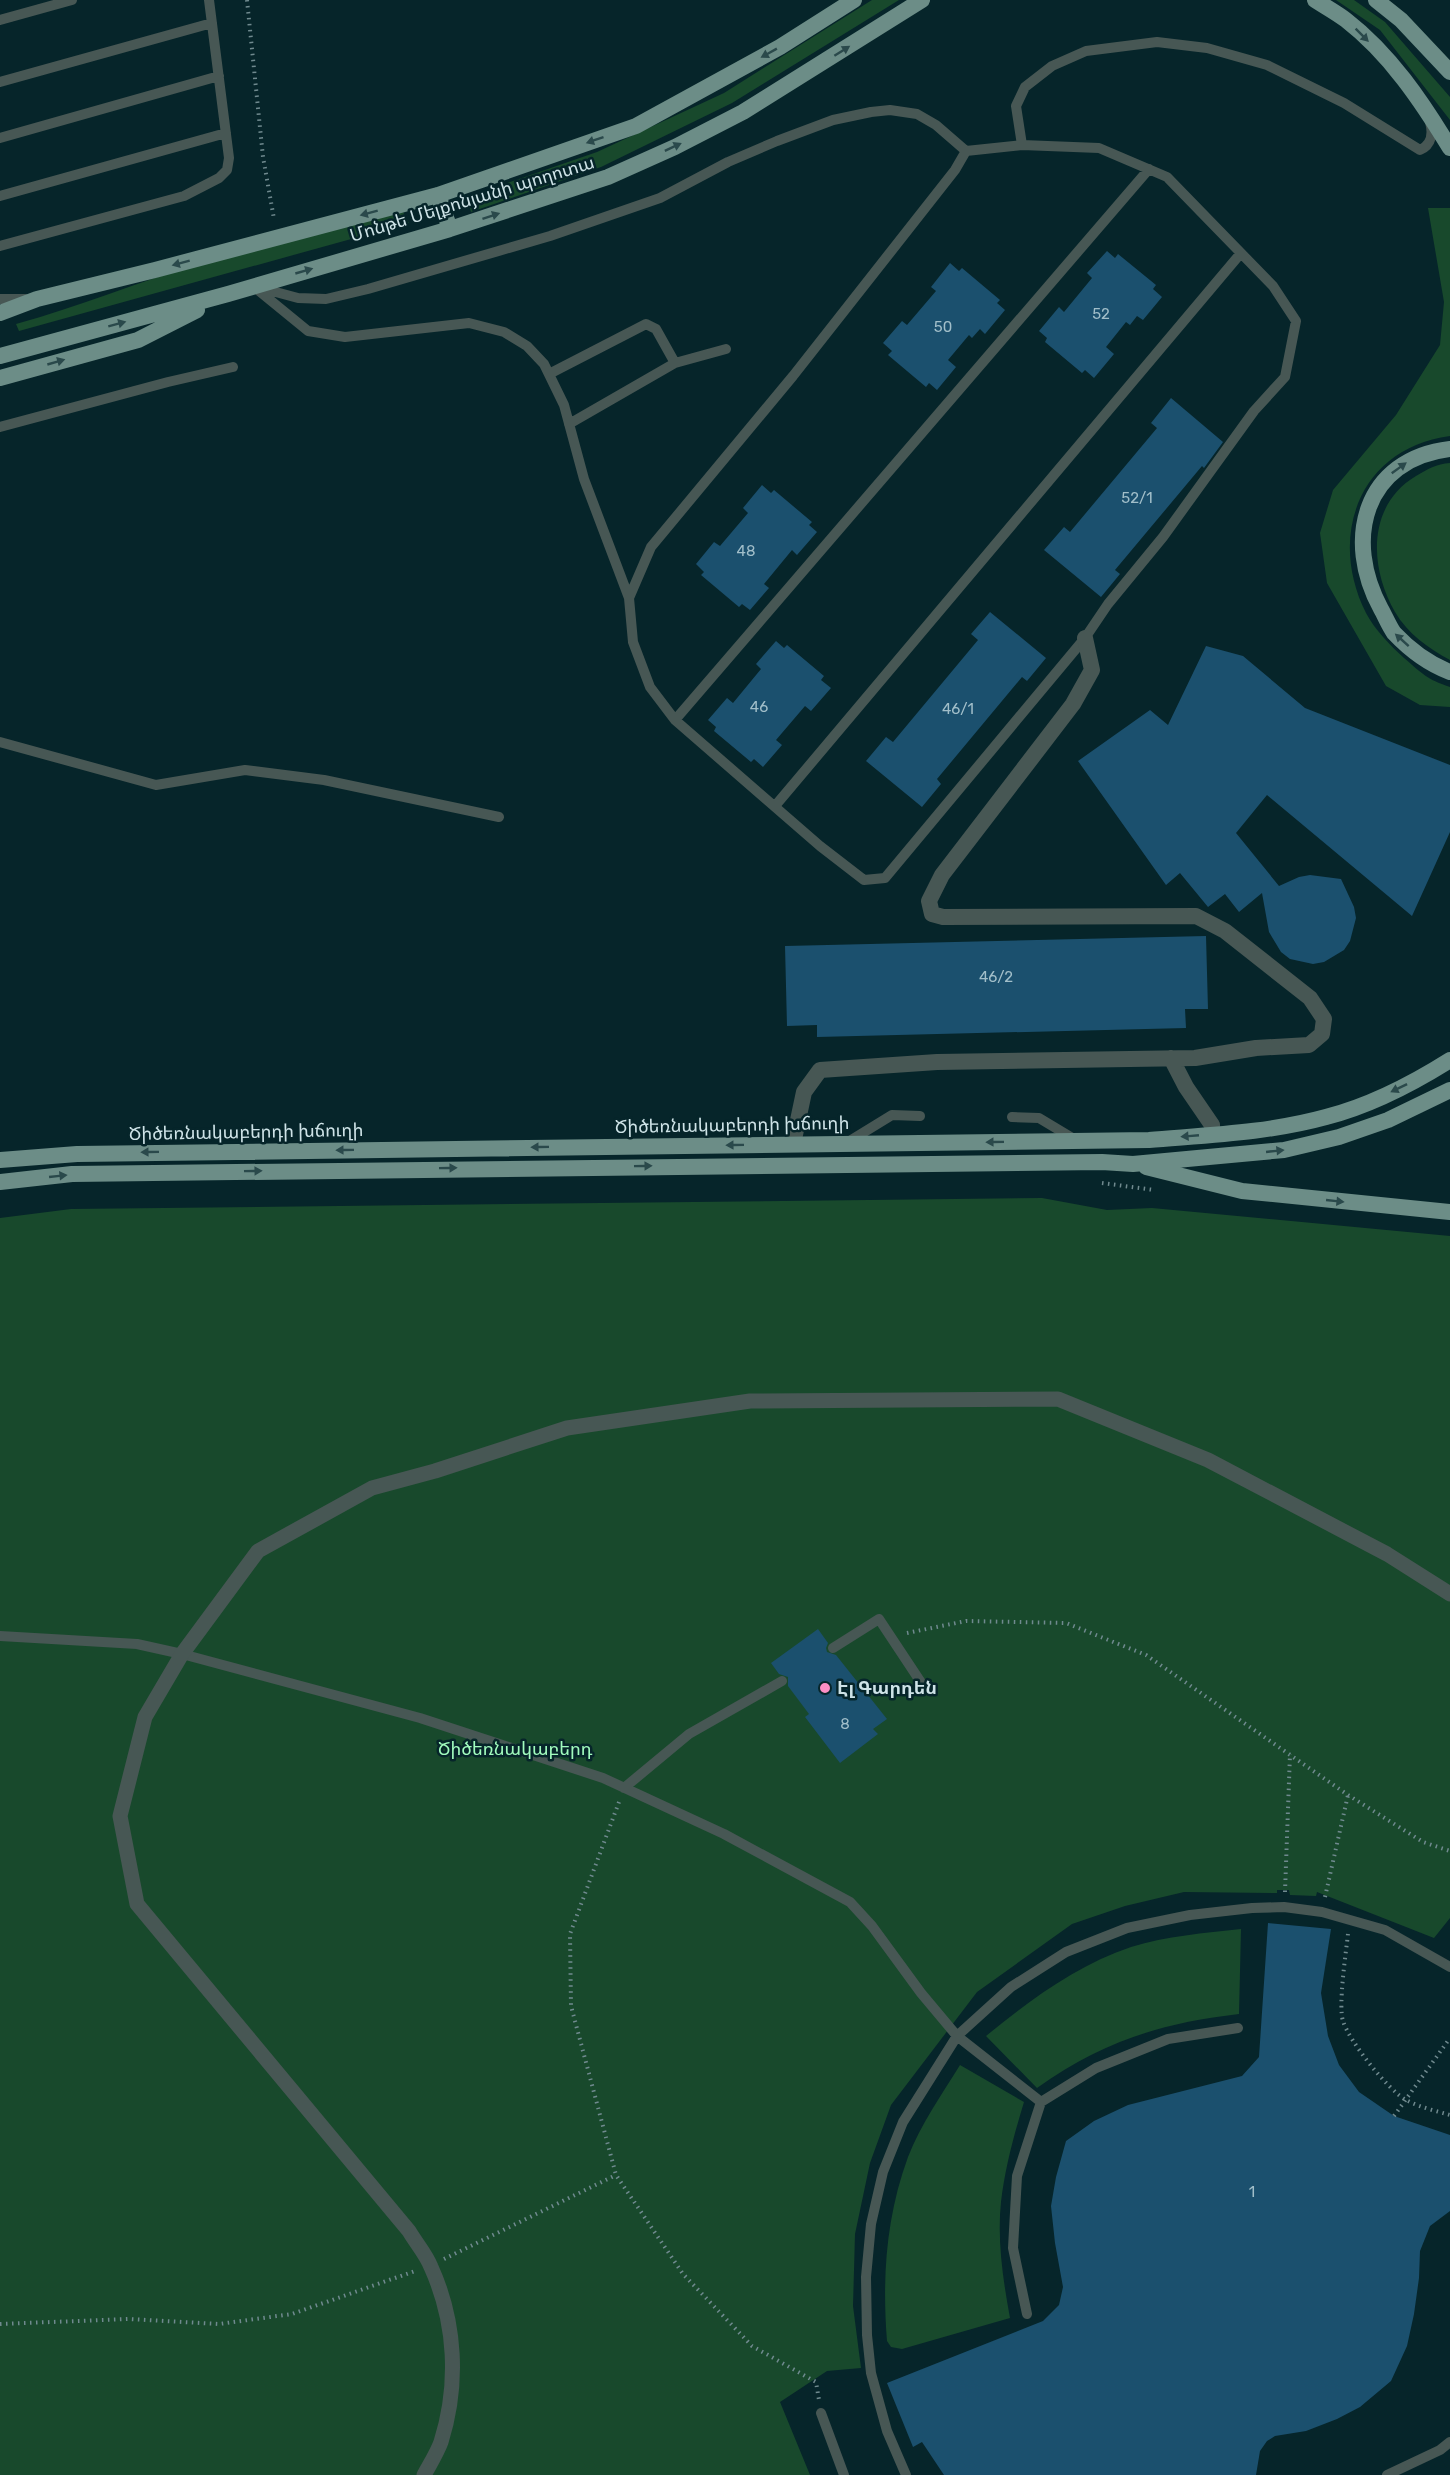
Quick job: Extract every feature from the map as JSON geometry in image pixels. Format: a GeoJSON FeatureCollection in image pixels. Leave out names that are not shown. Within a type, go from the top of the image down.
{"type":"FeatureCollection","features":[{"type":"Feature","properties":{"kind":"main road","name":"Մոնթե Մելքոնյանի պողոտա"},"geometry":{"type":"LineString","coordinates":[[0,313],[38,299],[438,195],[636,126],[780,46],[854,0]]}},
{"type":"Feature","properties":{"kind":"main road","name":"Մոնթե Մելքոնյանի պողոտա"},"geometry":{"type":"LineString","coordinates":[[0,356],[228,294],[450,229],[608,177],[675,147],[743,112],[922,0]]}},
{"type":"Feature","properties":{"kind":"main road"},"geometry":{"type":"LineString","coordinates":[[1316,0],[1347,20],[1392,65],[1427,110],[1450,148]]}},
{"type":"Feature","properties":{"kind":"main road"},"geometry":{"type":"LineString","coordinates":[[1376,0],[1401,20],[1450,72]]}},
{"type":"Feature","properties":{"kind":"main road"},"geometry":{"type":"LineString","coordinates":[[438,195],[450,229]]}},
{"type":"Feature","properties":{"kind":"main road"},"geometry":{"type":"LineString","coordinates":[[0,378],[138,340],[228,294]]}},
{"type":"Feature","properties":{"kind":"main road"},"geometry":{"type":"LineString","coordinates":[[1450,449],[1419,455],[1394,470],[1369,503],[1361,538],[1370,588],[1393,632],[1429,664],[1450,672]]}},
{"type":"Feature","properties":{"kind":"main road","name":"Ծիծեռնակաբերդի խճուղի"},"geometry":{"type":"LineString","coordinates":[[0,1160],[77,1154],[1149,1140],[1256,1130],[1326,1117],[1375,1100],[1450,1060]]}},
{"type":"Feature","properties":{"kind":"main road"},"geometry":{"type":"LineString","coordinates":[[0,1182],[72,1174],[385,1169],[1090,1162],[1133,1164],[1284,1150],[1306,1145],[1339,1137],[1388,1120],[1450,1090]]}},
{"type":"Feature","properties":{"kind":"main road"},"geometry":{"type":"LineString","coordinates":[[1133,1164],[1242,1191],[1450,1212]]}},
{"type":"Feature","properties":{"kind":"street"},"geometry":{"type":"LineString","coordinates":[[794,1144],[804,1092],[820,1070],[937,1062],[1196,1058],[1256,1048],[1309,1045],[1322,1034],[1324,1019],[1310,998],[1225,931],[1196,916],[943,917],[932,914],[929,901],[942,875],[1073,704],[1092,670],[1085,638]]}},
{"type":"Feature","properties":{"kind":"street"},"geometry":{"type":"LineString","coordinates":[[1171,1058],[1186,1087],[1212,1125]]}},
{"type":"Feature","properties":{"kind":"street"},"geometry":{"type":"LineString","coordinates":[[424,2475],[440,2444],[452,2392],[452,2343],[443,2301],[431,2266],[409,2231],[136,1904],[120,1816],[145,1717],[182,1654],[258,1551],[372,1488],[435,1471],[567,1428],[750,1401],[1058,1399],[1208,1460],[1387,1554],[1450,1594]]}},
{"type":"Feature","properties":{"kind":"lane"},"geometry":{"type":"LineString","coordinates":[[0,20],[72,0]]}},
{"type":"Feature","properties":{"kind":"lane"},"geometry":{"type":"LineString","coordinates":[[0,246],[184,196],[219,178],[227,170],[229,158],[209,0]]}},
{"type":"Feature","properties":{"kind":"lane"},"geometry":{"type":"LineString","coordinates":[[0,82],[212,23]]}},
{"type":"Feature","properties":{"kind":"lane"},"geometry":{"type":"LineString","coordinates":[[1022,145],[1016,106],[1025,87],[1052,66],[1086,51],[1157,42],[1207,48],[1267,65],[1344,103],[1420,150],[1425,148],[1433,133],[1427,110]]}},
{"type":"Feature","properties":{"kind":"lane"},"geometry":{"type":"LineString","coordinates":[[0,138],[219,76]]}},
{"type":"Feature","properties":{"kind":"lane"},"geometry":{"type":"LineString","coordinates":[[890,110],[917,114],[936,125],[966,151],[1022,145],[1099,148],[1167,177],[1273,286],[1296,321],[1285,377],[1254,411],[1163,537],[1108,604],[1085,638],[885,878],[864,880],[820,846],[675,720],[650,687],[633,642],[629,598],[584,479],[564,405],[544,364],[527,346],[504,332],[469,323],[345,336],[308,331],[254,286],[298,298],[326,299],[368,289],[549,236],[649,201],[728,162],[834,120],[890,110]]}},
{"type":"Feature","properties":{"kind":"lane"},"geometry":{"type":"LineString","coordinates":[[0,196],[226,133]]}},
{"type":"Feature","properties":{"kind":"lane"},"geometry":{"type":"LineString","coordinates":[[629,598],[651,547],[793,376],[955,171],[966,151]]}},
{"type":"Feature","properties":{"kind":"lane"},"geometry":{"type":"LineString","coordinates":[[675,720],[1149,169]]}},
{"type":"Feature","properties":{"kind":"lane"},"geometry":{"type":"LineString","coordinates":[[775,806],[1241,253]]}},
{"type":"Feature","properties":{"kind":"lane"},"geometry":{"type":"LineString","coordinates":[[0,299],[38,299]]}},
{"type":"Feature","properties":{"kind":"lane"},"geometry":{"type":"LineString","coordinates":[[549,374],[646,324],[656,328],[675,363]]}},
{"type":"Feature","properties":{"kind":"lane"},"geometry":{"type":"LineString","coordinates":[[569,424],[675,363],[726,349]]}},
{"type":"Feature","properties":{"kind":"lane"},"geometry":{"type":"LineString","coordinates":[[0,427],[233,367]]}},
{"type":"Feature","properties":{"kind":"lane"},"geometry":{"type":"LineString","coordinates":[[0,742],[156,785],[245,770],[324,780],[499,817]]}},
{"type":"Feature","properties":{"kind":"lane"},"geometry":{"type":"LineString","coordinates":[[845,1144],[892,1115],[920,1116]]}},
{"type":"Feature","properties":{"kind":"lane"},"geometry":{"type":"LineString","coordinates":[[1012,1118],[1039,1118],[1077,1141]]}},
{"type":"Feature","properties":{"kind":"lane"},"geometry":{"type":"LineString","coordinates":[[833,1648],[879,1618],[926,1690]]}},
{"type":"Feature","properties":{"kind":"lane"},"geometry":{"type":"LineString","coordinates":[[0,1636],[137,1644],[182,1654],[420,1718],[603,1778],[723,1834],[850,1902],[872,1926],[921,1993],[957,2036],[1041,2102]]}},
{"type":"Feature","properties":{"kind":"lane"},"geometry":{"type":"LineString","coordinates":[[624,1788],[689,1734],[782,1681]]}},
{"type":"Feature","properties":{"kind":"lane"},"geometry":{"type":"LineString","coordinates":[[906,2475],[887,2431],[871,2373],[867,2335],[866,2277],[871,2224],[883,2172],[903,2122],[957,2036],[1011,1987],[1066,1952],[1126,1928],[1190,1915],[1284,1907],[1322,1912],[1385,1930],[1450,1967]]}},
{"type":"Feature","properties":{"kind":"lane"},"geometry":{"type":"LineString","coordinates":[[1027,2314],[1013,2248],[1017,2176],[1041,2102],[1096,2068],[1168,2039],[1238,2028]]}},
{"type":"Feature","properties":{"kind":"lane"},"geometry":{"type":"LineString","coordinates":[[821,2413],[844,2475]]}},
{"type":"Feature","properties":{"kind":"lane"},"geometry":{"type":"LineString","coordinates":[[1387,2475],[1440,2450],[1450,2442]]}},
{"type":"Feature","properties":{"kind":"path"},"geometry":{"type":"LineString","coordinates":[[247,0],[263,157],[275,226]]}},
{"type":"Feature","properties":{"kind":"path"},"geometry":{"type":"LineString","coordinates":[[892,1637],[966,1621],[1066,1623],[1146,1655],[1348,1795],[1423,1842],[1450,1851]]}},
{"type":"Feature","properties":{"kind":"path"},"geometry":{"type":"LineString","coordinates":[[1284,1907],[1290,1754]]}},
{"type":"Feature","properties":{"kind":"path"},"geometry":{"type":"LineString","coordinates":[[624,1788],[570,1934],[571,2006],[616,2175],[682,2274],[752,2346],[816,2382]]}},
{"type":"Feature","properties":{"kind":"path"},"geometry":{"type":"LineString","coordinates":[[1322,1912],[1348,1795]]}},
{"type":"Feature","properties":{"kind":"path"},"geometry":{"type":"LineString","coordinates":[[1349,1920],[1342,2020],[1372,2067],[1405,2099],[1450,2115]]}},
{"type":"Feature","properties":{"kind":"path"},"geometry":{"type":"LineString","coordinates":[[1394,2116],[1450,2038]]}},
{"type":"Feature","properties":{"kind":"path"},"geometry":{"type":"LineString","coordinates":[[0,2324],[129,2319],[219,2324],[292,2314],[431,2266],[616,2175]]}},
{"type":"Feature","properties":{"kind":"green space"},"geometry":{"type":"Polygon","coordinates":[[[872,0],[899,0],[732,103],[601,167],[471,212],[467,197],[597,152],[724,93],[872,0]]]}},
{"type":"Feature","properties":{"kind":"green space"},"geometry":{"type":"Polygon","coordinates":[[[1336,0],[1354,0],[1385,22],[1450,97],[1450,120],[1380,30],[1336,0]]]}},
{"type":"Feature","properties":{"kind":"green space"},"geometry":{"type":"Polygon","coordinates":[[[1428,208],[1450,208],[1450,436],[1419,444],[1393,458],[1374,477],[1360,500],[1352,526],[1350,554],[1355,583],[1366,613],[1388,643],[1404,658],[1430,679],[1450,687],[1450,707],[1420,705],[1386,686],[1327,583],[1320,533],[1333,490],[1396,415],[1440,345],[1444,302],[1428,208]]]}},
{"type":"Feature","properties":{"kind":"green space"},"geometry":{"type":"Polygon","coordinates":[[[402,210],[409,223],[19,331],[16,324],[203,263],[402,210]]]}},
{"type":"Feature","properties":{"kind":"green space"},"geometry":{"type":"Polygon","coordinates":[[[1450,463],[1450,660],[1419,640],[1395,612],[1380,576],[1377,538],[1388,503],[1400,488],[1428,469],[1450,463]]]}},
{"type":"Feature","properties":{"kind":"green space","name":"Ծիծեռնակաբերդ"},"geometry":{"type":"Polygon","coordinates":[[[1042,1198],[1107,1210],[1152,1208],[1450,1236],[1450,1918],[1434,1938],[1317,1892],[1316,1896],[1290,1895],[1289,1890],[1277,1890],[1277,1893],[1184,1892],[1125,1906],[1072,1924],[977,1992],[891,2105],[870,2163],[855,2234],[853,2306],[861,2368],[827,2371],[780,2402],[810,2475],[0,2475],[0,1218],[71,1209],[1042,1198]]]}},
{"type":"Feature","properties":{"kind":"green space"},"geometry":{"type":"Polygon","coordinates":[[[1241,1929],[1239,2014],[1184,2023],[1133,2037],[1085,2058],[1037,2088],[986,2036],[1055,1985],[1092,1963],[1111,1955],[1158,1940],[1241,1929]]]}},
{"type":"Feature","properties":{"kind":"green space"},"geometry":{"type":"Polygon","coordinates":[[[960,2065],[1024,2102],[1007,2164],[1000,2216],[1001,2260],[1010,2318],[902,2349],[891,2347],[887,2341],[885,2294],[887,2248],[895,2202],[913,2145],[960,2065]]]}},
{"type":"Feature","properties":{"kind":"building"},"geometry":{"type":"Polygon","coordinates":[[[1107,251],[1115,258],[1118,254],[1156,285],[1153,289],[1162,297],[1143,320],[1137,316],[1130,325],[1126,322],[1106,347],[1114,354],[1094,378],[1085,370],[1082,373],[1045,342],[1047,338],[1039,331],[1059,307],[1064,312],[1092,278],[1087,273],[1107,251]]]}},
{"type":"Feature","properties":{"kind":"building"},"geometry":{"type":"Polygon","coordinates":[[[950,263],[959,271],[962,268],[1000,300],[997,303],[1005,310],[985,334],[980,329],[972,338],[969,335],[948,360],[956,367],[937,390],[929,383],[926,387],[888,355],[892,351],[883,343],[902,321],[907,325],[936,291],[931,287],[950,263]]]}},
{"type":"Feature","properties":{"kind":"building"},"geometry":{"type":"Polygon","coordinates":[[[1171,398],[1223,442],[1204,468],[1202,466],[1115,570],[1120,574],[1101,597],[1044,550],[1064,527],[1070,532],[1157,428],[1151,423],[1171,398]]]}},
{"type":"Feature","properties":{"kind":"building"},"geometry":{"type":"Polygon","coordinates":[[[762,485],[771,493],[774,490],[812,522],[809,525],[817,532],[797,555],[792,550],[764,584],[769,588],[750,610],[742,604],[739,607],[701,575],[704,572],[696,564],[714,542],[720,546],[748,513],[743,508],[762,485]]]}},
{"type":"Feature","properties":{"kind":"building"},"geometry":{"type":"Polygon","coordinates":[[[990,612],[1046,658],[1027,681],[1022,677],[937,779],[941,784],[922,807],[866,761],[886,737],[893,742],[978,640],[971,634],[990,612]]]}},
{"type":"Feature","properties":{"kind":"building"},"geometry":{"type":"Polygon","coordinates":[[[776,641],[784,648],[787,645],[824,676],[821,680],[831,688],[811,711],[805,706],[776,740],[782,745],[763,767],[754,759],[751,762],[714,731],[716,727],[708,720],[727,698],[733,703],[761,669],[756,664],[776,641]]]}},
{"type":"Feature","properties":{"kind":"building"},"geometry":{"type":"Polygon","coordinates":[[[1206,646],[1243,656],[1305,708],[1450,765],[1450,832],[1412,916],[1267,795],[1236,833],[1279,886],[1310,875],[1341,879],[1354,907],[1356,918],[1350,941],[1344,950],[1324,962],[1313,964],[1290,959],[1281,952],[1269,932],[1262,893],[1239,912],[1225,894],[1208,907],[1180,873],[1166,885],[1078,761],[1150,710],[1168,725],[1206,646]]]}},
{"type":"Feature","properties":{"kind":"building"},"geometry":{"type":"Polygon","coordinates":[[[1206,936],[1208,1009],[1185,1009],[1186,1028],[817,1037],[817,1025],[787,1026],[785,946],[1206,936]]]}},
{"type":"Feature","properties":{"kind":"building"},"geometry":{"type":"Polygon","coordinates":[[[818,1629],[828,1643],[827,1652],[836,1655],[887,1719],[873,1729],[878,1734],[840,1763],[805,1717],[809,1714],[788,1686],[788,1677],[779,1674],[771,1663],[818,1629]]]}},
{"type":"Feature","properties":{"kind":"building"},"geometry":{"type":"Polygon","coordinates":[[[1268,1923],[1331,1929],[1321,1993],[1328,2036],[1339,2065],[1359,2092],[1394,2116],[1450,2135],[1450,2211],[1430,2226],[1420,2251],[1419,2278],[1407,2346],[1391,2381],[1360,2407],[1337,2419],[1306,2431],[1275,2436],[1267,2441],[1260,2451],[1256,2475],[944,2475],[922,2442],[913,2447],[887,2383],[1043,2321],[1059,2305],[1063,2287],[1051,2206],[1066,2141],[1094,2121],[1128,2105],[1242,2076],[1259,2057],[1268,1923]]]}},
{"type":"Feature","properties":{"kind":"place","name":"Էլ Գարդեն"},"geometry":{"type":"Point","coordinates":[825,1688]}}]}
